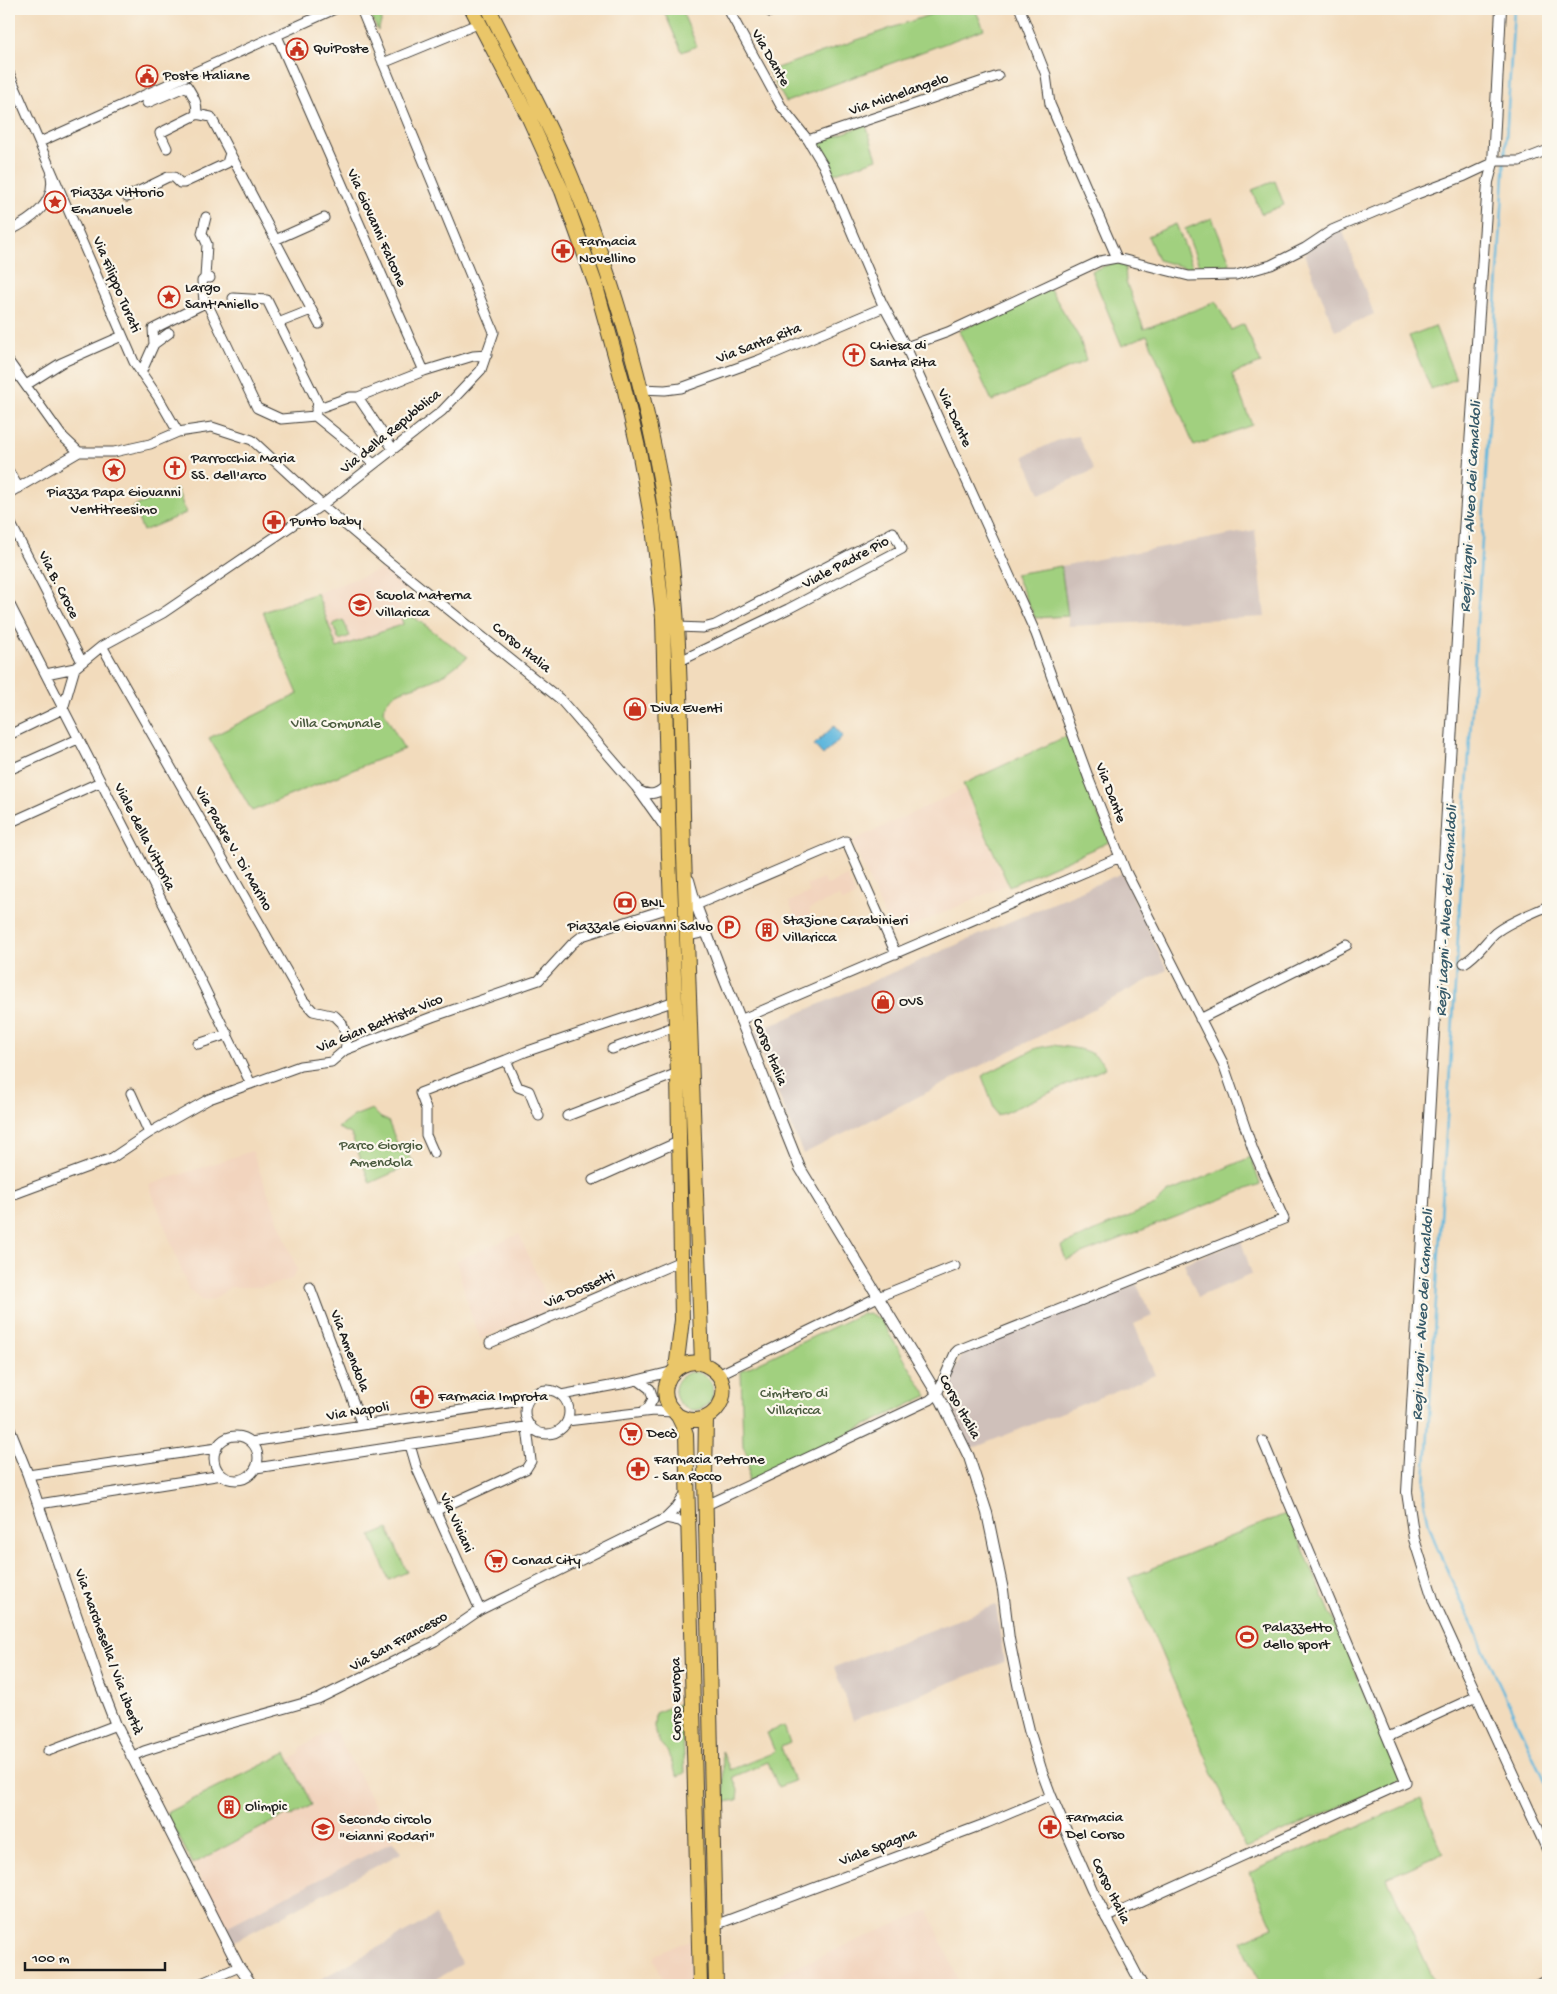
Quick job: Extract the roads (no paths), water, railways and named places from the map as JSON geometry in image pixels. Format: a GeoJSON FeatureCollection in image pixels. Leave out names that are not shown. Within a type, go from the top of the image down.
{"type":"FeatureCollection","features":[{"type":"Feature","properties":{"kind":"main road"},"geometry":{"type":"LineString","coordinates":[[472,9],[528,116],[562,191],[595,283],[624,387],[640,456],[653,527],[663,626],[669,859],[680,1141],[682,1320],[675,1370]]}},
{"type":"Feature","properties":{"kind":"main road"},"geometry":{"type":"LineString","coordinates":[[489,9],[571,176],[607,272],[655,452],[667,522],[674,574],[680,661],[684,860],[702,1364]]}},
{"type":"Feature","properties":{"kind":"main road"},"geometry":{"type":"LineString","coordinates":[[669,834],[678,844],[684,860]]}},
{"type":"Feature","properties":{"kind":"main road"},"geometry":{"type":"LineString","coordinates":[[669,859],[677,849],[681,850],[684,860]]}},
{"type":"Feature","properties":{"kind":"main road"},"geometry":{"type":"LineString","coordinates":[[686,1364],[702,1364],[711,1368],[718,1375],[723,1389],[722,1399],[714,1412],[706,1418],[691,1420],[676,1414],[668,1404],[666,1389],[668,1379],[675,1370],[686,1364]]}},
{"type":"Feature","properties":{"kind":"main road","name":"Corso Europa"},"geometry":{"type":"LineString","coordinates":[[676,1414],[686,1434],[700,1985]]}},
{"type":"Feature","properties":{"kind":"main road"},"geometry":{"type":"LineString","coordinates":[[706,1418],[716,1985]]}},
{"type":"Feature","properties":{"kind":"street"},"geometry":{"type":"LineString","coordinates":[[147,103],[277,36],[335,9]]}},
{"type":"Feature","properties":{"kind":"street","name":"Via della Repubblica"},"geometry":{"type":"LineString","coordinates":[[78,665],[102,646],[163,613],[322,505],[442,411],[481,370],[494,332],[361,9]]}},
{"type":"Feature","properties":{"kind":"street","name":"Via Dante"},"geometry":{"type":"LineString","coordinates":[[728,9],[781,106],[808,140],[823,165],[884,307],[906,347],[1036,634],[1120,857],[1223,1063],[1253,1150],[1284,1220],[958,1350],[937,1394]]}},
{"type":"Feature","properties":{"kind":"street"},"geometry":{"type":"LineString","coordinates":[[1020,9],[1046,75],[1050,104],[1117,258]]}},
{"type":"Feature","properties":{"kind":"street"},"geometry":{"type":"LineString","coordinates":[[1501,9],[1495,162],[1488,182],[1460,586],[1407,1492],[1414,1539],[1434,1602],[1548,1851]]}},
{"type":"Feature","properties":{"kind":"street"},"geometry":{"type":"LineString","coordinates":[[383,63],[480,23]]}},
{"type":"Feature","properties":{"kind":"street","name":"Via Giovanni Falcone"},"geometry":{"type":"LineString","coordinates":[[277,36],[424,371]]}},
{"type":"Feature","properties":{"kind":"street","name":"Via Filippo Turati"},"geometry":{"type":"LineString","coordinates":[[9,73],[122,336],[141,373],[158,397],[178,432]]}},
{"type":"Feature","properties":{"kind":"street","name":"Via Michelangelo"},"geometry":{"type":"LineString","coordinates":[[808,140],[998,76]]}},
{"type":"Feature","properties":{"kind":"street"},"geometry":{"type":"LineString","coordinates":[[167,148],[160,133],[192,118],[196,114],[196,102],[185,82]]}},
{"type":"Feature","properties":{"kind":"street"},"geometry":{"type":"LineString","coordinates":[[40,142],[185,82]]}},
{"type":"Feature","properties":{"kind":"street"},"geometry":{"type":"LineString","coordinates":[[196,114],[211,117],[273,234]]}},
{"type":"Feature","properties":{"kind":"street"},"geometry":{"type":"LineString","coordinates":[[906,347],[948,332],[1100,262],[1117,258],[1189,276],[1239,274],[1271,266],[1305,248],[1332,230],[1495,162],[1520,161],[1548,150]]}},
{"type":"Feature","properties":{"kind":"street"},"geometry":{"type":"LineString","coordinates":[[127,197],[168,177],[174,177],[180,183],[184,183],[227,163],[230,153]]}},
{"type":"Feature","properties":{"kind":"street"},"geometry":{"type":"LineString","coordinates":[[9,231],[33,217],[42,207],[48,197],[52,183],[49,166]]}},
{"type":"Feature","properties":{"kind":"street"},"geometry":{"type":"LineString","coordinates":[[141,373],[154,344],[153,329],[201,306],[204,300],[202,281],[208,278],[206,244],[202,233],[206,217]]}},
{"type":"Feature","properties":{"kind":"street"},"geometry":{"type":"LineString","coordinates":[[319,324],[275,240],[324,218]]}},
{"type":"Feature","properties":{"kind":"street"},"geometry":{"type":"LineString","coordinates":[[233,298],[267,300],[318,402],[316,412]]}},
{"type":"Feature","properties":{"kind":"street"},"geometry":{"type":"LineString","coordinates":[[204,300],[257,408],[281,419],[316,412],[350,397],[358,397],[424,371],[473,356],[487,355]]}},
{"type":"Feature","properties":{"kind":"street","name":"Via Santa Rita"},"geometry":{"type":"LineString","coordinates":[[640,390],[681,388],[759,360],[884,307]]}},
{"type":"Feature","properties":{"kind":"street"},"geometry":{"type":"LineString","coordinates":[[278,323],[311,310]]}},
{"type":"Feature","properties":{"kind":"street"},"geometry":{"type":"LineString","coordinates":[[154,344],[169,333]]}},
{"type":"Feature","properties":{"kind":"street"},"geometry":{"type":"LineString","coordinates":[[26,385],[61,363],[122,336]]}},
{"type":"Feature","properties":{"kind":"street"},"geometry":{"type":"LineString","coordinates":[[9,362],[61,435],[79,452],[9,493]]}},
{"type":"Feature","properties":{"kind":"street"},"geometry":{"type":"LineString","coordinates":[[358,397],[393,449]]}},
{"type":"Feature","properties":{"kind":"street"},"geometry":{"type":"LineString","coordinates":[[316,412],[374,464]]}},
{"type":"Feature","properties":{"kind":"street","name":"Corso Italia"},"geometry":{"type":"LineString","coordinates":[[79,452],[114,452],[150,444],[178,432],[212,427],[252,440],[322,505],[388,561],[560,699],[638,790],[669,834]]}},
{"type":"Feature","properties":{"kind":"street"},"geometry":{"type":"LineString","coordinates":[[9,472],[18,488]]}},
{"type":"Feature","properties":{"kind":"street","name":"Via B. Croce"},"geometry":{"type":"LineString","coordinates":[[9,520],[78,665]]}},
{"type":"Feature","properties":{"kind":"street","name":"Viale Padre Pio"},"geometry":{"type":"LineString","coordinates":[[678,627],[703,628],[715,626],[893,532],[902,549],[788,609],[680,661]]}},
{"type":"Feature","properties":{"kind":"street","name":"Viale della Vittoria"},"geometry":{"type":"LineString","coordinates":[[9,604],[166,909],[252,1084]]}},
{"type":"Feature","properties":{"kind":"street","name":"Via Padre V. Di Marino"},"geometry":{"type":"LineString","coordinates":[[102,646],[303,1000],[313,1011],[335,1016],[342,1023],[347,1039],[345,1050]]}},
{"type":"Feature","properties":{"kind":"street"},"geometry":{"type":"LineString","coordinates":[[46,674],[78,665]]}},
{"type":"Feature","properties":{"kind":"street"},"geometry":{"type":"LineString","coordinates":[[9,734],[63,709],[78,665]]}},
{"type":"Feature","properties":{"kind":"street"},"geometry":{"type":"LineString","coordinates":[[9,770],[78,739]]}},
{"type":"Feature","properties":{"kind":"street"},"geometry":{"type":"LineString","coordinates":[[638,790],[650,794],[658,792],[663,790],[668,780]]}},
{"type":"Feature","properties":{"kind":"street"},"geometry":{"type":"LineString","coordinates":[[9,824],[100,782]]}},
{"type":"Feature","properties":{"kind":"street"},"geometry":{"type":"LineString","coordinates":[[696,905],[846,842],[896,954]]}},
{"type":"Feature","properties":{"kind":"street"},"geometry":{"type":"LineString","coordinates":[[740,1020],[1120,857]]}},
{"type":"Feature","properties":{"kind":"street","name":"Corso Italia"},"geometry":{"type":"LineString","coordinates":[[684,860],[696,905],[706,932],[800,1168],[937,1394],[969,1457],[987,1512],[997,1554],[1009,1639],[1029,1730],[1051,1796],[1106,1918],[1142,1985]]}},
{"type":"Feature","properties":{"kind":"street"},"geometry":{"type":"LineString","coordinates":[[1464,963],[1473,958],[1499,930],[1548,906]]}},
{"type":"Feature","properties":{"kind":"street","name":"Via Gian Battista Vico"},"geometry":{"type":"LineString","coordinates":[[9,1196],[112,1158],[209,1099],[300,1066],[331,1062],[340,1057],[345,1050],[432,1017],[539,980],[572,944],[582,936],[672,907]]}},
{"type":"Feature","properties":{"kind":"street"},"geometry":{"type":"LineString","coordinates":[[687,936],[706,932]]}},
{"type":"Feature","properties":{"kind":"street"},"geometry":{"type":"LineString","coordinates":[[1200,1019],[1347,945]]}},
{"type":"Feature","properties":{"kind":"street"},"geometry":{"type":"LineString","coordinates":[[434,1153],[426,1135],[426,1109],[420,1093],[525,1052],[675,1001]]}},
{"type":"Feature","properties":{"kind":"street"},"geometry":{"type":"LineString","coordinates":[[612,1049],[676,1026]]}},
{"type":"Feature","properties":{"kind":"street"},"geometry":{"type":"LineString","coordinates":[[198,1044],[228,1034]]}},
{"type":"Feature","properties":{"kind":"street"},"geometry":{"type":"LineString","coordinates":[[506,1060],[518,1087],[529,1091],[539,1116]]}},
{"type":"Feature","properties":{"kind":"street"},"geometry":{"type":"LineString","coordinates":[[567,1116],[678,1073]]}},
{"type":"Feature","properties":{"kind":"street"},"geometry":{"type":"LineString","coordinates":[[131,1093],[149,1134]]}},
{"type":"Feature","properties":{"kind":"street"},"geometry":{"type":"LineString","coordinates":[[593,1180],[680,1141]]}},
{"type":"Feature","properties":{"kind":"street","name":"Via Dossetti"},"geometry":{"type":"LineString","coordinates":[[490,1343],[681,1261]]}},
{"type":"Feature","properties":{"kind":"street"},"geometry":{"type":"LineString","coordinates":[[718,1375],[878,1297],[955,1266]]}},
{"type":"Feature","properties":{"kind":"street","name":"Via Amendola"},"geometry":{"type":"LineString","coordinates":[[310,1287],[362,1425]]}},
{"type":"Feature","properties":{"kind":"street"},"geometry":{"type":"LineString","coordinates":[[561,1395],[638,1380],[675,1370]]}},
{"type":"Feature","properties":{"kind":"street"},"geometry":{"type":"LineString","coordinates":[[638,1380],[650,1389],[653,1399],[648,1408],[642,1413]]}},
{"type":"Feature","properties":{"kind":"street"},"geometry":{"type":"LineString","coordinates":[[39,1504],[222,1475],[234,1480],[241,1480],[256,1468],[529,1427],[547,1434],[559,1430],[567,1420],[568,1404],[561,1395],[556,1391],[543,1390],[537,1392],[528,1400],[526,1416],[529,1427],[531,1461],[526,1469],[435,1511]]}},
{"type":"Feature","properties":{"kind":"street"},"geometry":{"type":"LineString","coordinates":[[706,1503],[712,1503],[930,1400],[937,1394]]}},
{"type":"Feature","properties":{"kind":"street","name":"Via Napoli"},"geometry":{"type":"LineString","coordinates":[[251,1442],[528,1400]]}},
{"type":"Feature","properties":{"kind":"street"},"geometry":{"type":"LineString","coordinates":[[567,1420],[642,1413],[676,1414]]}},
{"type":"Feature","properties":{"kind":"street","name":"Via Marchesella / Via Libertà"},"geometry":{"type":"LineString","coordinates":[[9,1428],[39,1504],[99,1681],[116,1725],[239,1967],[252,1985]]}},
{"type":"Feature","properties":{"kind":"street"},"geometry":{"type":"LineString","coordinates":[[222,1475],[214,1460],[217,1448],[220,1442],[232,1436],[239,1436],[251,1442],[258,1454],[256,1468]]}},
{"type":"Feature","properties":{"kind":"street"},"geometry":{"type":"LineString","coordinates":[[1106,1918],[1406,1782],[1263,1441]]}},
{"type":"Feature","properties":{"kind":"street","name":"Via Viviani"},"geometry":{"type":"LineString","coordinates":[[410,1445],[417,1469],[480,1610]]}},
{"type":"Feature","properties":{"kind":"street"},"geometry":{"type":"LineString","coordinates":[[28,1475],[217,1448]]}},
{"type":"Feature","properties":{"kind":"street","name":"Via San Francesco"},"geometry":{"type":"LineString","coordinates":[[131,1757],[225,1725],[318,1699],[357,1681],[435,1641],[480,1610],[666,1518],[688,1491]]}},
{"type":"Feature","properties":{"kind":"street"},"geometry":{"type":"LineString","coordinates":[[666,1518],[680,1521],[689,1528]]}},
{"type":"Feature","properties":{"kind":"street"},"geometry":{"type":"LineString","coordinates":[[1388,1737],[1477,1696]]}},
{"type":"Feature","properties":{"kind":"street"},"geometry":{"type":"LineString","coordinates":[[48,1751],[116,1725]]}},
{"type":"Feature","properties":{"kind":"street","name":"Viale Spagna"},"geometry":{"type":"LineString","coordinates":[[715,1924],[987,1823],[1051,1796]]}},
{"type":"Feature","properties":{"kind":"street"},"geometry":{"type":"LineString","coordinates":[[197,1985],[239,1967]]}},
{"type":"Feature","properties":{"kind":"street"},"geometry":{"type":"LineString","coordinates":[[1538,1985],[1548,1980]]}},
{"type":"Feature","properties":{"kind":"water"},"geometry":{"type":"Polygon","coordinates":[[[834,726],[843,736],[823,755],[814,745],[834,726]]]}},
{"type":"Feature","properties":{"kind":"waterway","name":"Regi Lagni - Alveo dei Camaldoli"},"geometry":{"type":"LineString","coordinates":[[1514,9],[1424,1500],[1437,1548],[1548,1789]]}},
{"type":"Feature","properties":{"kind":"place","name":"QuiPoste"},"geometry":{"type":"Point","coordinates":[297,49]}},
{"type":"Feature","properties":{"kind":"place","name":"Poste Italiane"},"geometry":{"type":"Point","coordinates":[147,76]}},
{"type":"Feature","properties":{"kind":"place","name":"Piazza Vittorio Emanuele"},"geometry":{"type":"Point","coordinates":[55,202]}},
{"type":"Feature","properties":{"kind":"place","name":"Farmacia Novellino"},"geometry":{"type":"Point","coordinates":[563,251]}},
{"type":"Feature","properties":{"kind":"place","name":"Largo Sant'Aniello"},"geometry":{"type":"Point","coordinates":[169,297]}},
{"type":"Feature","properties":{"kind":"place","name":"Chiesa di Santa Rita"},"geometry":{"type":"Point","coordinates":[854,355]}},
{"type":"Feature","properties":{"kind":"place","name":"Parrocchia Maria SS. dell'arco"},"geometry":{"type":"Point","coordinates":[175,468]}},
{"type":"Feature","properties":{"kind":"place","name":"Piazza Papa Giovanni Ventitreesimo"},"geometry":{"type":"Point","coordinates":[114,470]}},
{"type":"Feature","properties":{"kind":"place","name":"Punto baby"},"geometry":{"type":"Point","coordinates":[274,522]}},
{"type":"Feature","properties":{"kind":"place","name":"Scuola Materna Villaricca"},"geometry":{"type":"Point","coordinates":[360,605]}},
{"type":"Feature","properties":{"kind":"place","name":"Diva Eventi"},"geometry":{"type":"Point","coordinates":[635,709]}},
{"type":"Feature","properties":{"kind":"place","name":"BNL"},"geometry":{"type":"Point","coordinates":[625,903]}},
{"type":"Feature","properties":{"kind":"place","name":"Piazzale Giovanni Salvo"},"geometry":{"type":"Point","coordinates":[729,927]}},
{"type":"Feature","properties":{"kind":"place","name":"Stazione Carabinieri Villaricca"},"geometry":{"type":"Point","coordinates":[767,930]}},
{"type":"Feature","properties":{"kind":"place","name":"OVS"},"geometry":{"type":"Point","coordinates":[883,1002]}},
{"type":"Feature","properties":{"kind":"place","name":"Farmacia Improta"},"geometry":{"type":"Point","coordinates":[422,1397]}},
{"type":"Feature","properties":{"kind":"place","name":"Decò"},"geometry":{"type":"Point","coordinates":[631,1434]}},
{"type":"Feature","properties":{"kind":"place","name":"Farmacia Petrone - San Rocco"},"geometry":{"type":"Point","coordinates":[638,1469]}},
{"type":"Feature","properties":{"kind":"place","name":"Conad City"},"geometry":{"type":"Point","coordinates":[496,1561]}},
{"type":"Feature","properties":{"kind":"place","name":"Palazzetto dello sport"},"geometry":{"type":"Point","coordinates":[1247,1637]}},
{"type":"Feature","properties":{"kind":"place","name":"Olimpic"},"geometry":{"type":"Point","coordinates":[229,1807]}},
{"type":"Feature","properties":{"kind":"place","name":"Farmacia Del Corso"},"geometry":{"type":"Point","coordinates":[1050,1827]}},
{"type":"Feature","properties":{"kind":"place","name":"Secondo circolo \"Gianni Rodari\""},"geometry":{"type":"Point","coordinates":[323,1829]}},
{"type":"Feature","properties":{"kind":"park label","name":"Villa Comunale"},"geometry":{"type":"Point","coordinates":[336,724]}},
{"type":"Feature","properties":{"kind":"park label","name":"Parco Giorgio Amendola"},"geometry":{"type":"Point","coordinates":[381,1154]}},
{"type":"Feature","properties":{"kind":"park label","name":"Cimitero di Villaricca"},"geometry":{"type":"Point","coordinates":[794,1402]}}]}
